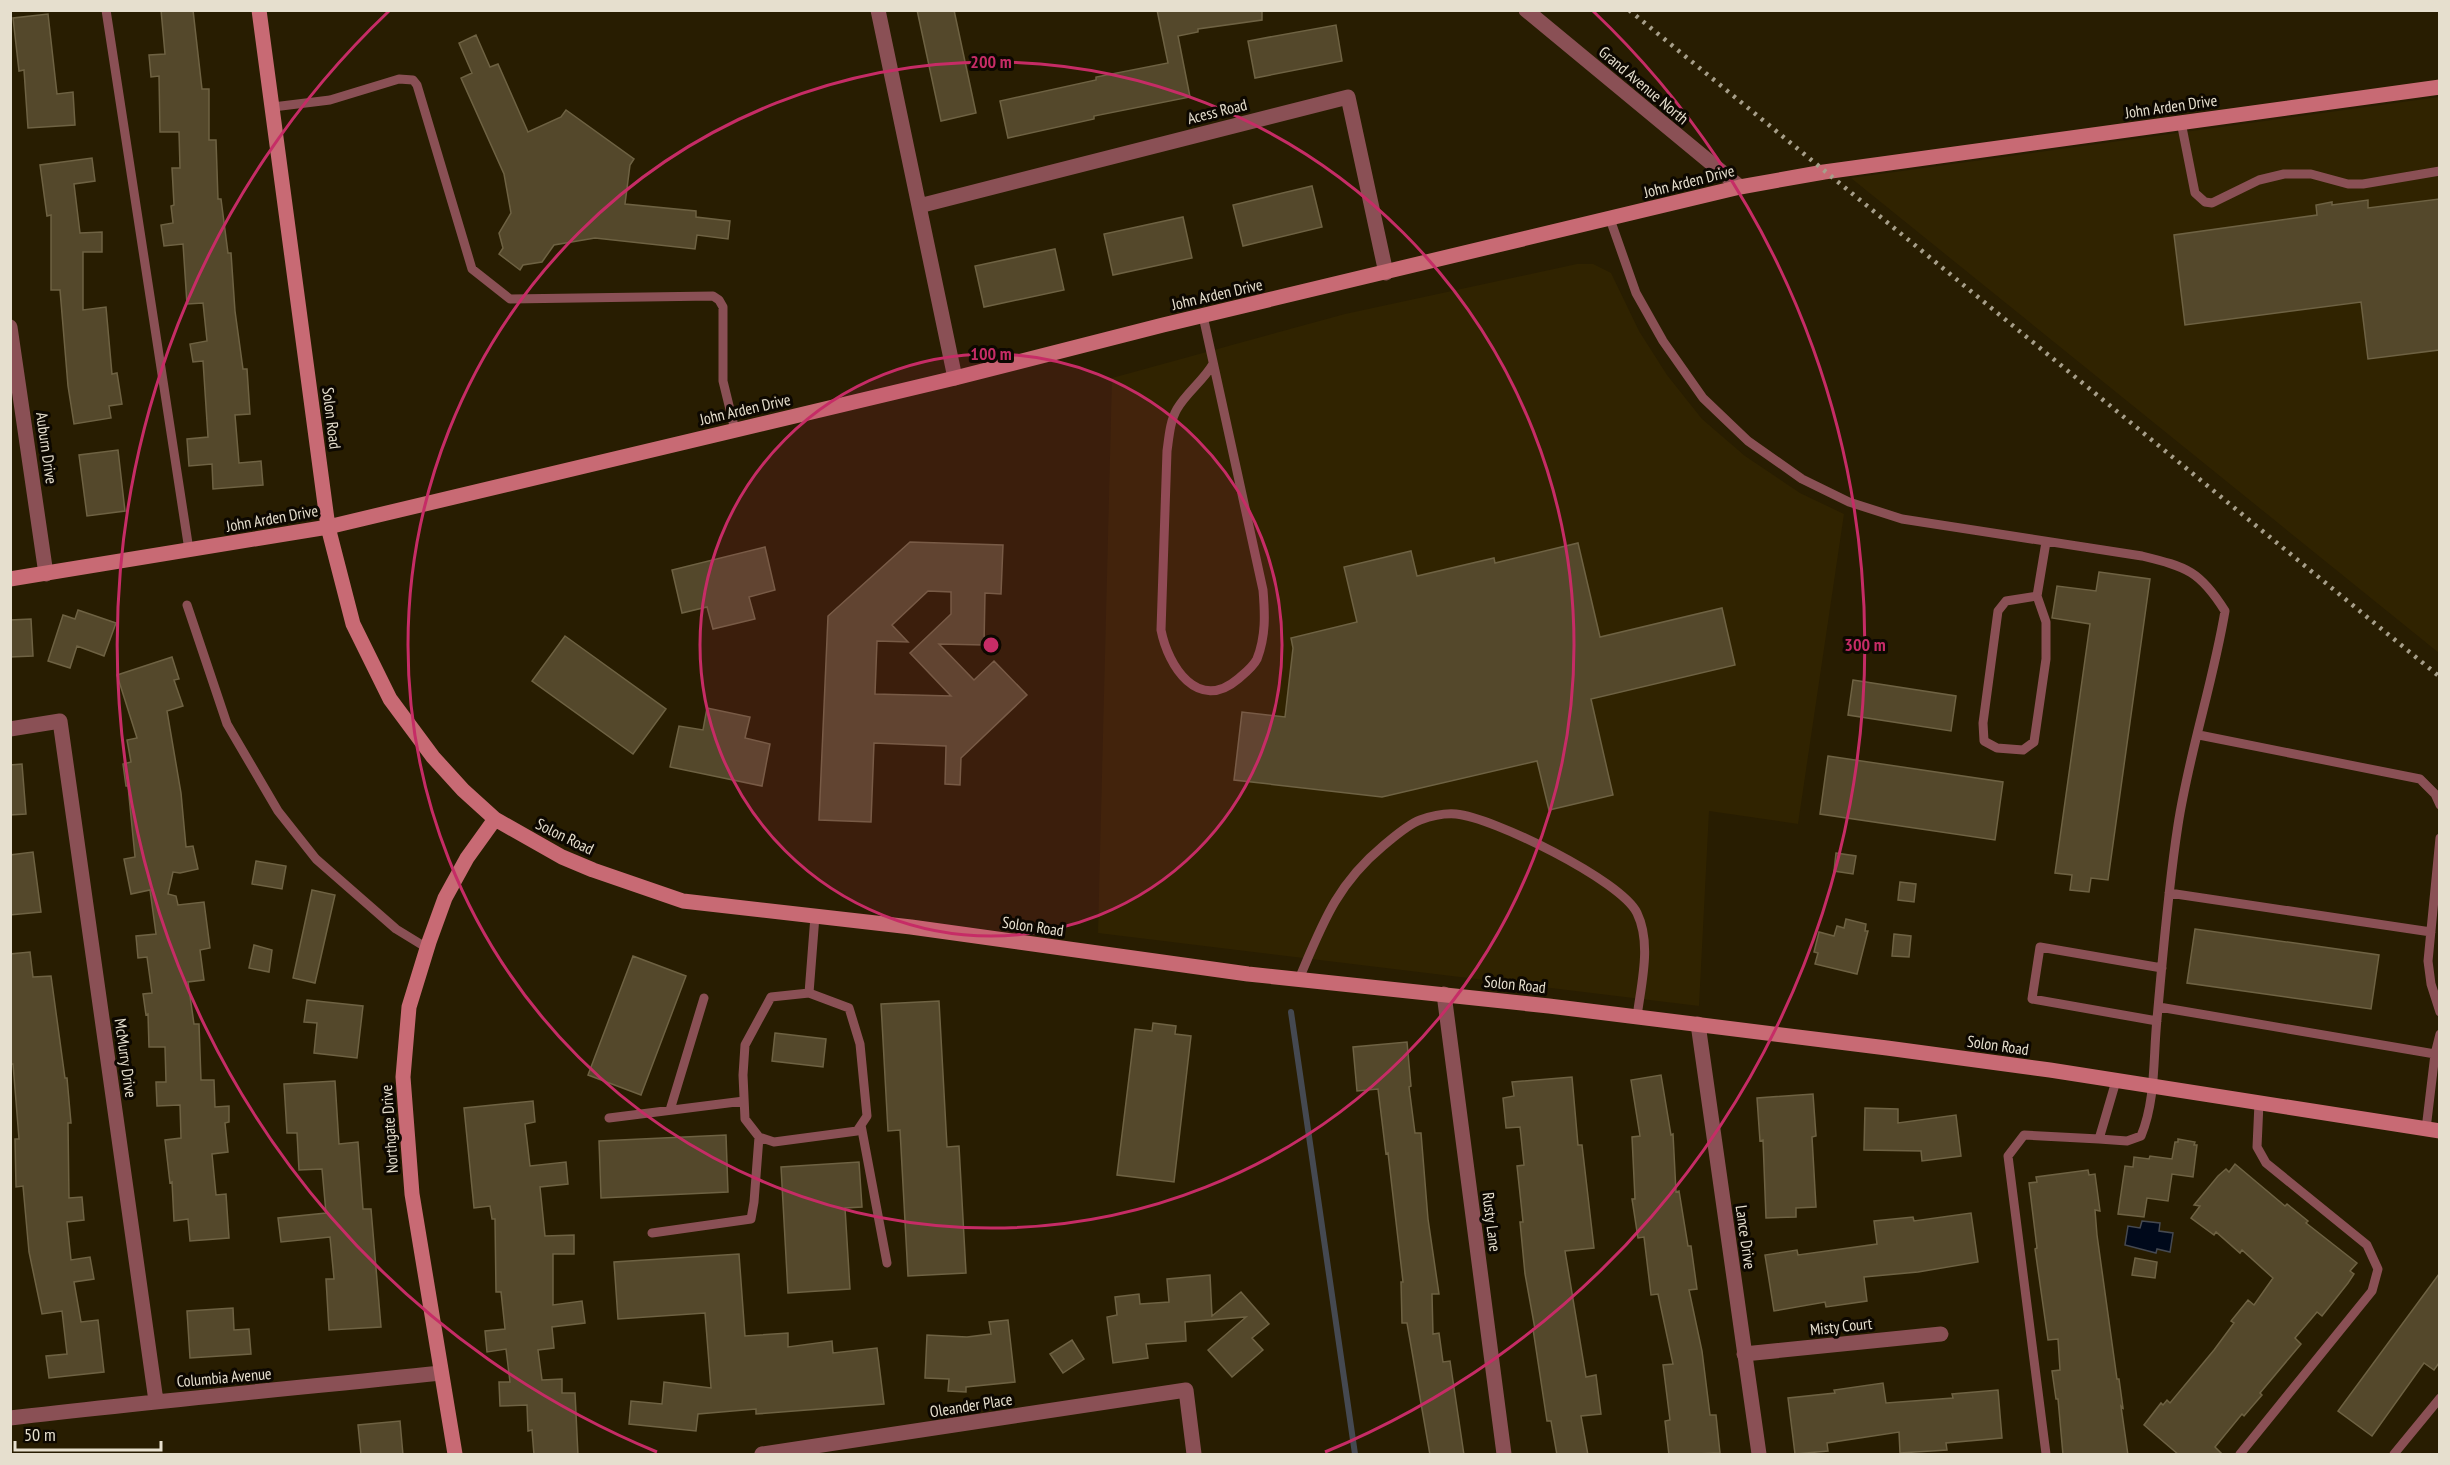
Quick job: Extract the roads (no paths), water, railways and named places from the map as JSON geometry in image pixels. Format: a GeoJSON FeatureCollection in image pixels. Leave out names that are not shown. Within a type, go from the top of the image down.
{"type":"FeatureCollection","features":[{"type":"Feature","properties":{"kind":"street","name":"Solon Road"},"geometry":{"type":"LineString","coordinates":[[259,10],[328,526],[353,624],[390,699],[433,757],[463,790],[495,819],[543,846],[593,870],[683,901],[1299,979],[1444,994],[1887,1048],[2433,1130]]}},
{"type":"Feature","properties":{"kind":"street"},"geometry":{"type":"LineString","coordinates":[[878,10],[955,378]]}},
{"type":"Feature","properties":{"kind":"street","name":"Grand Avenue North"},"geometry":{"type":"LineString","coordinates":[[1526,10],[1740,187]]}},
{"type":"Feature","properties":{"kind":"street","name":"John Arden Drive"},"geometry":{"type":"LineString","coordinates":[[10,579],[328,526],[955,378],[1740,187],[1824,172],[2439,87]]}},
{"type":"Feature","properties":{"kind":"street","name":"Acess Road"},"geometry":{"type":"LineString","coordinates":[[919,206],[1348,97],[1386,273]]}},
{"type":"Feature","properties":{"kind":"street","name":"Auburn Drive"},"geometry":{"type":"LineString","coordinates":[[10,327],[46,574]]}},
{"type":"Feature","properties":{"kind":"street","name":"McMurry Drive"},"geometry":{"type":"LineString","coordinates":[[10,729],[60,721],[156,1401]]}},
{"type":"Feature","properties":{"kind":"street","name":"Northgate Drive"},"geometry":{"type":"LineString","coordinates":[[454,1455],[411,1194],[403,1077],[410,1007],[427,948],[445,898],[467,858],[495,819]]}},
{"type":"Feature","properties":{"kind":"street","name":"Rusty Lane"},"geometry":{"type":"LineString","coordinates":[[1444,994],[1504,1455]]}},
{"type":"Feature","properties":{"kind":"street","name":"Lance Drive"},"geometry":{"type":"LineString","coordinates":[[1698,1024],[1759,1455]]}},
{"type":"Feature","properties":{"kind":"street","name":"Misty Court"},"geometry":{"type":"LineString","coordinates":[[1744,1354],[1941,1334]]}},
{"type":"Feature","properties":{"kind":"street","name":"Columbia Avenue"},"geometry":{"type":"LineString","coordinates":[[10,1419],[156,1401],[236,1395],[441,1373]]}},
{"type":"Feature","properties":{"kind":"street","name":"Oleander Place"},"geometry":{"type":"LineString","coordinates":[[762,1455],[1186,1390],[1194,1455]]}},
{"type":"Feature","properties":{"kind":"lane"},"geometry":{"type":"LineString","coordinates":[[106,10],[189,550]]}},
{"type":"Feature","properties":{"kind":"lane"},"geometry":{"type":"LineString","coordinates":[[273,107],[330,100],[399,80],[413,80],[417,85],[472,269],[510,299],[713,296],[723,307],[723,381],[735,430]]}},
{"type":"Feature","properties":{"kind":"lane"},"geometry":{"type":"LineString","coordinates":[[2181,122],[2194,193],[2205,202],[2212,204],[2259,180],[2284,174],[2312,174],[2348,184],[2363,184],[2439,171]]}},
{"type":"Feature","properties":{"kind":"lane"},"geometry":{"type":"LineString","coordinates":[[1610,219],[1636,293],[1663,341],[1703,398],[1748,441],[1802,479],[1849,502],[1902,519],[2142,556],[2172,563],[2190,571],[2211,588],[2225,611],[2178,823],[2169,893],[2152,1086],[2146,1125],[2141,1136],[2127,1141],[2024,1135],[2008,1156],[2046,1455]]}},
{"type":"Feature","properties":{"kind":"lane"},"geometry":{"type":"LineString","coordinates":[[1203,316],[1263,590],[1265,620],[1256,660],[1249,670],[1233,684],[1220,690],[1205,691],[1190,685],[1171,662],[1161,630],[1167,451],[1171,424],[1177,409],[1206,377],[1213,364]]}},
{"type":"Feature","properties":{"kind":"lane"},"geometry":{"type":"LineString","coordinates":[[2037,596],[2006,601],[1998,611],[1983,723],[1984,741],[1997,748],[2023,750],[2034,742],[2046,659],[2046,622],[2037,596],[2046,542]]}},
{"type":"Feature","properties":{"kind":"lane"},"geometry":{"type":"LineString","coordinates":[[187,605],[228,724],[278,811],[316,859],[396,929],[427,948]]}},
{"type":"Feature","properties":{"kind":"lane"},"geometry":{"type":"LineString","coordinates":[[2199,735],[2420,778],[2435,794],[2439,805]]}},
{"type":"Feature","properties":{"kind":"lane"},"geometry":{"type":"LineString","coordinates":[[1299,979],[1323,921],[1340,890],[1364,861],[1394,836],[1419,820],[1440,814],[1455,814],[1487,821],[1565,858],[1602,882],[1637,911],[1643,930],[1645,950],[1637,1017]]}},
{"type":"Feature","properties":{"kind":"lane"},"geometry":{"type":"LineString","coordinates":[[2439,838],[2428,962],[2439,1012]]}},
{"type":"Feature","properties":{"kind":"lane"},"geometry":{"type":"LineString","coordinates":[[2169,893],[2431,932]]}},
{"type":"Feature","properties":{"kind":"lane"},"geometry":{"type":"LineString","coordinates":[[810,993],[815,916]]}},
{"type":"Feature","properties":{"kind":"lane"},"geometry":{"type":"LineString","coordinates":[[2157,1021],[2032,999],[2040,947],[2162,968]]}},
{"type":"Feature","properties":{"kind":"lane"},"geometry":{"type":"LineString","coordinates":[[810,993],[849,1008],[860,1044],[867,1116],[857,1131],[774,1142],[759,1137],[746,1119],[744,1101],[742,1075],[745,1045],[771,997],[810,993]]}},
{"type":"Feature","properties":{"kind":"lane"},"geometry":{"type":"LineString","coordinates":[[670,1110],[704,998]]}},
{"type":"Feature","properties":{"kind":"lane"},"geometry":{"type":"LineString","coordinates":[[2159,1007],[2435,1054]]}},
{"type":"Feature","properties":{"kind":"lane"},"geometry":{"type":"LineString","coordinates":[[2433,1130],[2435,1054],[2439,1034]]}},
{"type":"Feature","properties":{"kind":"lane"},"geometry":{"type":"LineString","coordinates":[[2099,1139],[2116,1081]]}},
{"type":"Feature","properties":{"kind":"lane"},"geometry":{"type":"LineString","coordinates":[[609,1118],[744,1101]]}},
{"type":"Feature","properties":{"kind":"lane"},"geometry":{"type":"LineString","coordinates":[[2240,1455],[2372,1291],[2378,1269],[2367,1245],[2266,1163],[2257,1147],[2259,1103]]}},
{"type":"Feature","properties":{"kind":"lane"},"geometry":{"type":"LineString","coordinates":[[861,1125],[887,1263]]}},
{"type":"Feature","properties":{"kind":"lane"},"geometry":{"type":"LineString","coordinates":[[652,1233],[751,1218],[759,1137]]}},
{"type":"Feature","properties":{"kind":"lane"},"geometry":{"type":"LineString","coordinates":[[2394,1455],[2439,1398]]}},
{"type":"Feature","properties":{"kind":"water"},"geometry":{"type":"Polygon","coordinates":[[[2142,1221],[2160,1223],[2159,1231],[2173,1233],[2170,1252],[2157,1249],[2156,1253],[2125,1245],[2128,1226],[2140,1228],[2142,1221]]]}},
{"type":"Feature","properties":{"kind":"waterway"},"geometry":{"type":"LineString","coordinates":[[1291,1012],[1355,1454]]}},
{"type":"Feature","properties":{"kind":"railway"},"geometry":{"type":"LineString","coordinates":[[1629,10],[2440,677]]}}]}
